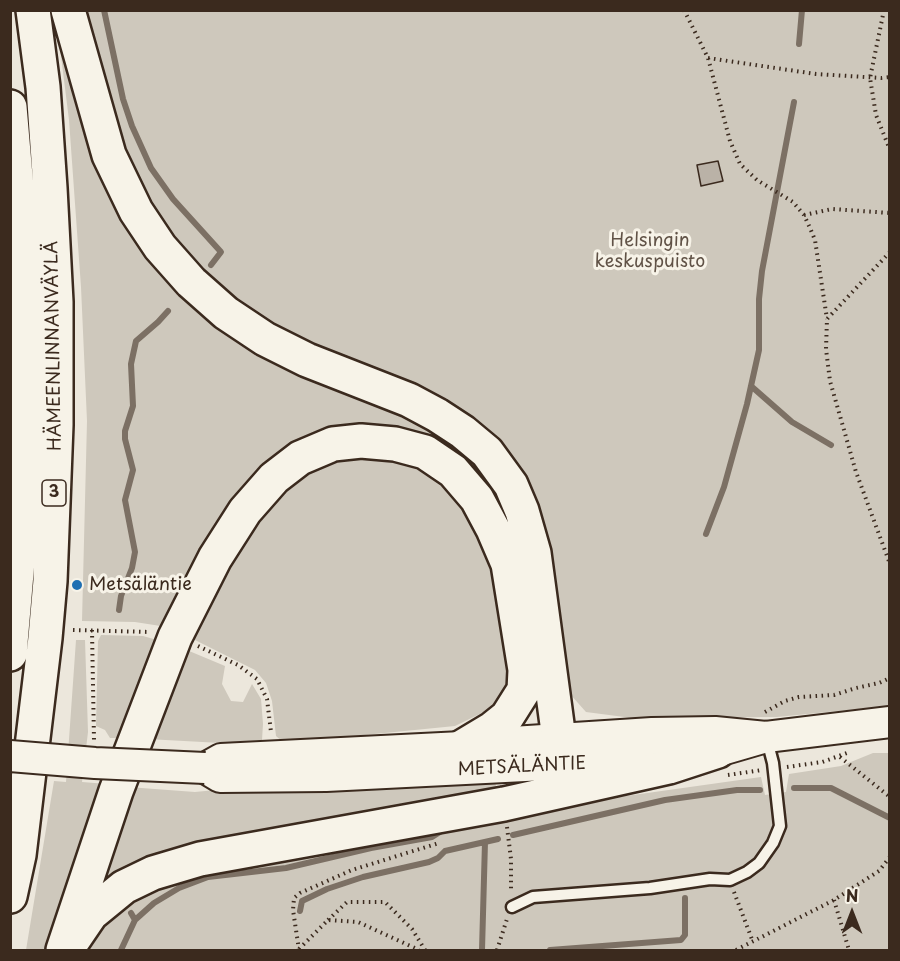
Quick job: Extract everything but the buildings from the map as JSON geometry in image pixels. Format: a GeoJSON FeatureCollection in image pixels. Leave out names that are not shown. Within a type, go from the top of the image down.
{"type":"FeatureCollection","features":[{"type":"Feature","properties":{"kind":"highway","name":"HÄMEENLINNANVÄYLÄ"},"geometry":{"type":"LineString","coordinates":[[10,896],[19,855],[45,638],[50,581],[56,425],[56,302],[50,188],[43,87],[33,10]]}},
{"type":"Feature","properties":{"kind":"highway"},"geometry":{"type":"LineString","coordinates":[[68,10],[109,155],[136,212],[160,247],[190,282],[225,313],[265,339],[307,360],[409,400],[437,415],[463,432],[486,452],[511,485],[522,511],[534,554],[559,739],[554,754],[540,765]]}},
{"type":"Feature","properties":{"kind":"highway","name":"HÄMEENLINNANVÄYLÄ"},"geometry":{"type":"LineString","coordinates":[[10,107],[23,302],[23,424],[18,561],[10,654]]}},
{"type":"Feature","properties":{"kind":"highway"},"geometry":{"type":"LineString","coordinates":[[64,951],[116,791],[175,637],[215,558],[245,511],[274,478],[300,458],[333,444],[361,441],[395,444],[425,452],[453,471],[477,499],[508,564],[525,670],[524,690],[507,717],[462,747]]}},
{"type":"Feature","properties":{"kind":"highway"},"geometry":{"type":"LineString","coordinates":[[64,951],[91,914],[124,887],[163,870],[200,859],[504,804],[612,781],[669,767],[718,751]]}},
{"type":"Feature","properties":{"kind":"main road","name":"METSÄLÄNTIE"},"geometry":{"type":"LineString","coordinates":[[10,756],[205,768],[220,777],[398,773],[644,760],[718,751],[766,737],[890,722]]}},
{"type":"Feature","properties":{"kind":"main road","name":"METSÄLÄNTIE"},"geometry":{"type":"LineString","coordinates":[[205,768],[221,759],[462,747],[652,733],[715,732],[766,737]]}},
{"type":"Feature","properties":{"kind":"lane"},"geometry":{"type":"LineString","coordinates":[[512,906],[533,897],[650,888],[710,879],[729,880],[747,873],[759,863],[773,843],[780,826],[773,763],[766,737]]}},
{"type":"Feature","properties":{"kind":"path"},"geometry":{"type":"LineString","coordinates":[[684,10],[708,58],[734,150],[741,164],[768,187],[783,195],[804,215],[815,240],[827,319],[826,349],[830,381],[856,472],[890,564]]}},
{"type":"Feature","properties":{"kind":"path"},"geometry":{"type":"LineString","coordinates":[[884,10],[870,78],[876,115],[890,150]]}},
{"type":"Feature","properties":{"kind":"path"},"geometry":{"type":"LineString","coordinates":[[708,58],[816,74],[870,78],[890,77]]}},
{"type":"Feature","properties":{"kind":"path"},"geometry":{"type":"LineString","coordinates":[[804,215],[831,209],[890,213]]}},
{"type":"Feature","properties":{"kind":"path"},"geometry":{"type":"LineString","coordinates":[[827,319],[890,252]]}},
{"type":"Feature","properties":{"kind":"path"},"geometry":{"type":"LineString","coordinates":[[92,630],[94,745]]}},
{"type":"Feature","properties":{"kind":"path"},"geometry":{"type":"LineString","coordinates":[[766,737],[760,716],[774,706],[799,697],[834,695],[890,678]]}},
{"type":"Feature","properties":{"kind":"path"},"geometry":{"type":"LineString","coordinates":[[840,757],[890,798]]}},
{"type":"Feature","properties":{"kind":"path"},"geometry":{"type":"LineString","coordinates":[[497,951],[512,906],[511,859],[506,823]]}},
{"type":"Feature","properties":{"kind":"path"},"geometry":{"type":"LineString","coordinates":[[299,950],[293,910],[294,898],[300,893],[352,870],[406,855]]}},
{"type":"Feature","properties":{"kind":"path"},"geometry":{"type":"LineString","coordinates":[[736,951],[834,900],[879,871],[890,857]]}},
{"type":"Feature","properties":{"kind":"path"},"geometry":{"type":"LineString","coordinates":[[729,880],[753,942]]}},
{"type":"Feature","properties":{"kind":"path"},"geometry":{"type":"LineString","coordinates":[[834,900],[849,951]]}},
{"type":"Feature","properties":{"kind":"path"},"geometry":{"type":"LineString","coordinates":[[299,950],[347,902],[386,902],[412,929],[425,951]]}},
{"type":"Feature","properties":{"kind":"path"},"geometry":{"type":"LineString","coordinates":[[328,920],[358,922],[419,951]]}},
{"type":"Feature","properties":{"kind":"green space"},"geometry":{"type":"Polygon","coordinates":[[[53,11],[168,277],[448,434],[484,470],[503,496],[524,556],[439,448],[267,464],[247,483],[222,517],[167,627],[135,622],[82,621],[87,421],[81,287],[69,120],[53,11]]]}},
{"type":"Feature","properties":{"kind":"green space","name":"Helsingin keskuspuisto"},"geometry":{"type":"Polygon","coordinates":[[[81,11],[889,11],[889,706],[777,717],[632,718],[586,712],[570,694],[560,644],[513,470],[302,346],[194,273],[117,151],[81,11]]]}},
{"type":"Feature","properties":{"kind":"green space"},"geometry":{"type":"Polygon","coordinates":[[[345,454],[427,465],[465,502],[497,568],[513,672],[504,699],[492,708],[455,726],[284,743],[276,736],[272,701],[266,683],[255,670],[189,637],[201,604],[281,484],[345,454]]]}},
{"type":"Feature","properties":{"kind":"green space"},"geometry":{"type":"Polygon","coordinates":[[[101,635],[143,636],[164,642],[124,738],[110,738],[105,730],[96,726],[98,641],[101,635]]]}},
{"type":"Feature","properties":{"kind":"green space"},"geometry":{"type":"Polygon","coordinates":[[[76,640],[85,640],[88,732],[82,782],[107,784],[50,950],[26,950],[54,781],[66,782],[76,640]]]}},
{"type":"Feature","properties":{"kind":"green space"},"geometry":{"type":"Polygon","coordinates":[[[182,648],[225,666],[222,684],[231,701],[243,702],[252,684],[261,699],[262,740],[221,743],[147,739],[182,648]]]}},
{"type":"Feature","properties":{"kind":"green space"},"geometry":{"type":"Polygon","coordinates":[[[873,753],[889,753],[889,950],[80,950],[94,926],[141,888],[491,815],[761,777],[765,795],[786,792],[789,774],[841,766],[873,753]]]}},
{"type":"Feature","properties":{"kind":"green space"},"geometry":{"type":"Polygon","coordinates":[[[495,778],[497,796],[95,899],[128,787],[195,792],[236,788],[495,778]]]}},
{"type":"Feature","properties":{"kind":"waterway"},"geometry":{"type":"LineString","coordinates":[[104,10],[123,99],[132,126],[151,168],[173,199],[221,252],[211,265]]}},
{"type":"Feature","properties":{"kind":"waterway"},"geometry":{"type":"LineString","coordinates":[[799,44],[802,10]]}},
{"type":"Feature","properties":{"kind":"waterway"},"geometry":{"type":"LineString","coordinates":[[706,534],[724,487],[759,350],[759,299],[762,271],[794,102]]}},
{"type":"Feature","properties":{"kind":"waterway"},"geometry":{"type":"LineString","coordinates":[[119,610],[135,552],[125,500],[133,470],[125,439],[125,431],[133,406],[131,364],[136,341],[168,311]]}},
{"type":"Feature","properties":{"kind":"waterway"},"geometry":{"type":"LineString","coordinates":[[751,386],[792,422],[831,445]]}},
{"type":"Feature","properties":{"kind":"waterway"},"geometry":{"type":"LineString","coordinates":[[794,788],[831,788],[890,818]]}},
{"type":"Feature","properties":{"kind":"waterway"},"geometry":{"type":"LineString","coordinates":[[513,835],[665,800],[737,790],[760,790]]}},
{"type":"Feature","properties":{"kind":"waterway"},"geometry":{"type":"LineString","coordinates":[[135,920],[154,903],[179,888],[208,877],[286,868],[371,848],[432,837],[443,830]]}},
{"type":"Feature","properties":{"kind":"waterway"},"geometry":{"type":"LineString","coordinates":[[300,911],[302,901],[327,889],[363,877],[429,862],[438,858],[445,851],[498,839]]}},
{"type":"Feature","properties":{"kind":"waterway"},"geometry":{"type":"LineString","coordinates":[[482,950],[485,842]]}},
{"type":"Feature","properties":{"kind":"waterway"},"geometry":{"type":"LineString","coordinates":[[550,950],[681,940],[685,935],[685,898]]}},
{"type":"Feature","properties":{"kind":"waterway"},"geometry":{"type":"LineString","coordinates":[[121,950],[135,920],[131,913]]}},
{"type":"Feature","properties":{"kind":"place","name":"Metsäläntie"},"geometry":{"type":"Point","coordinates":[77,585]}}]}
